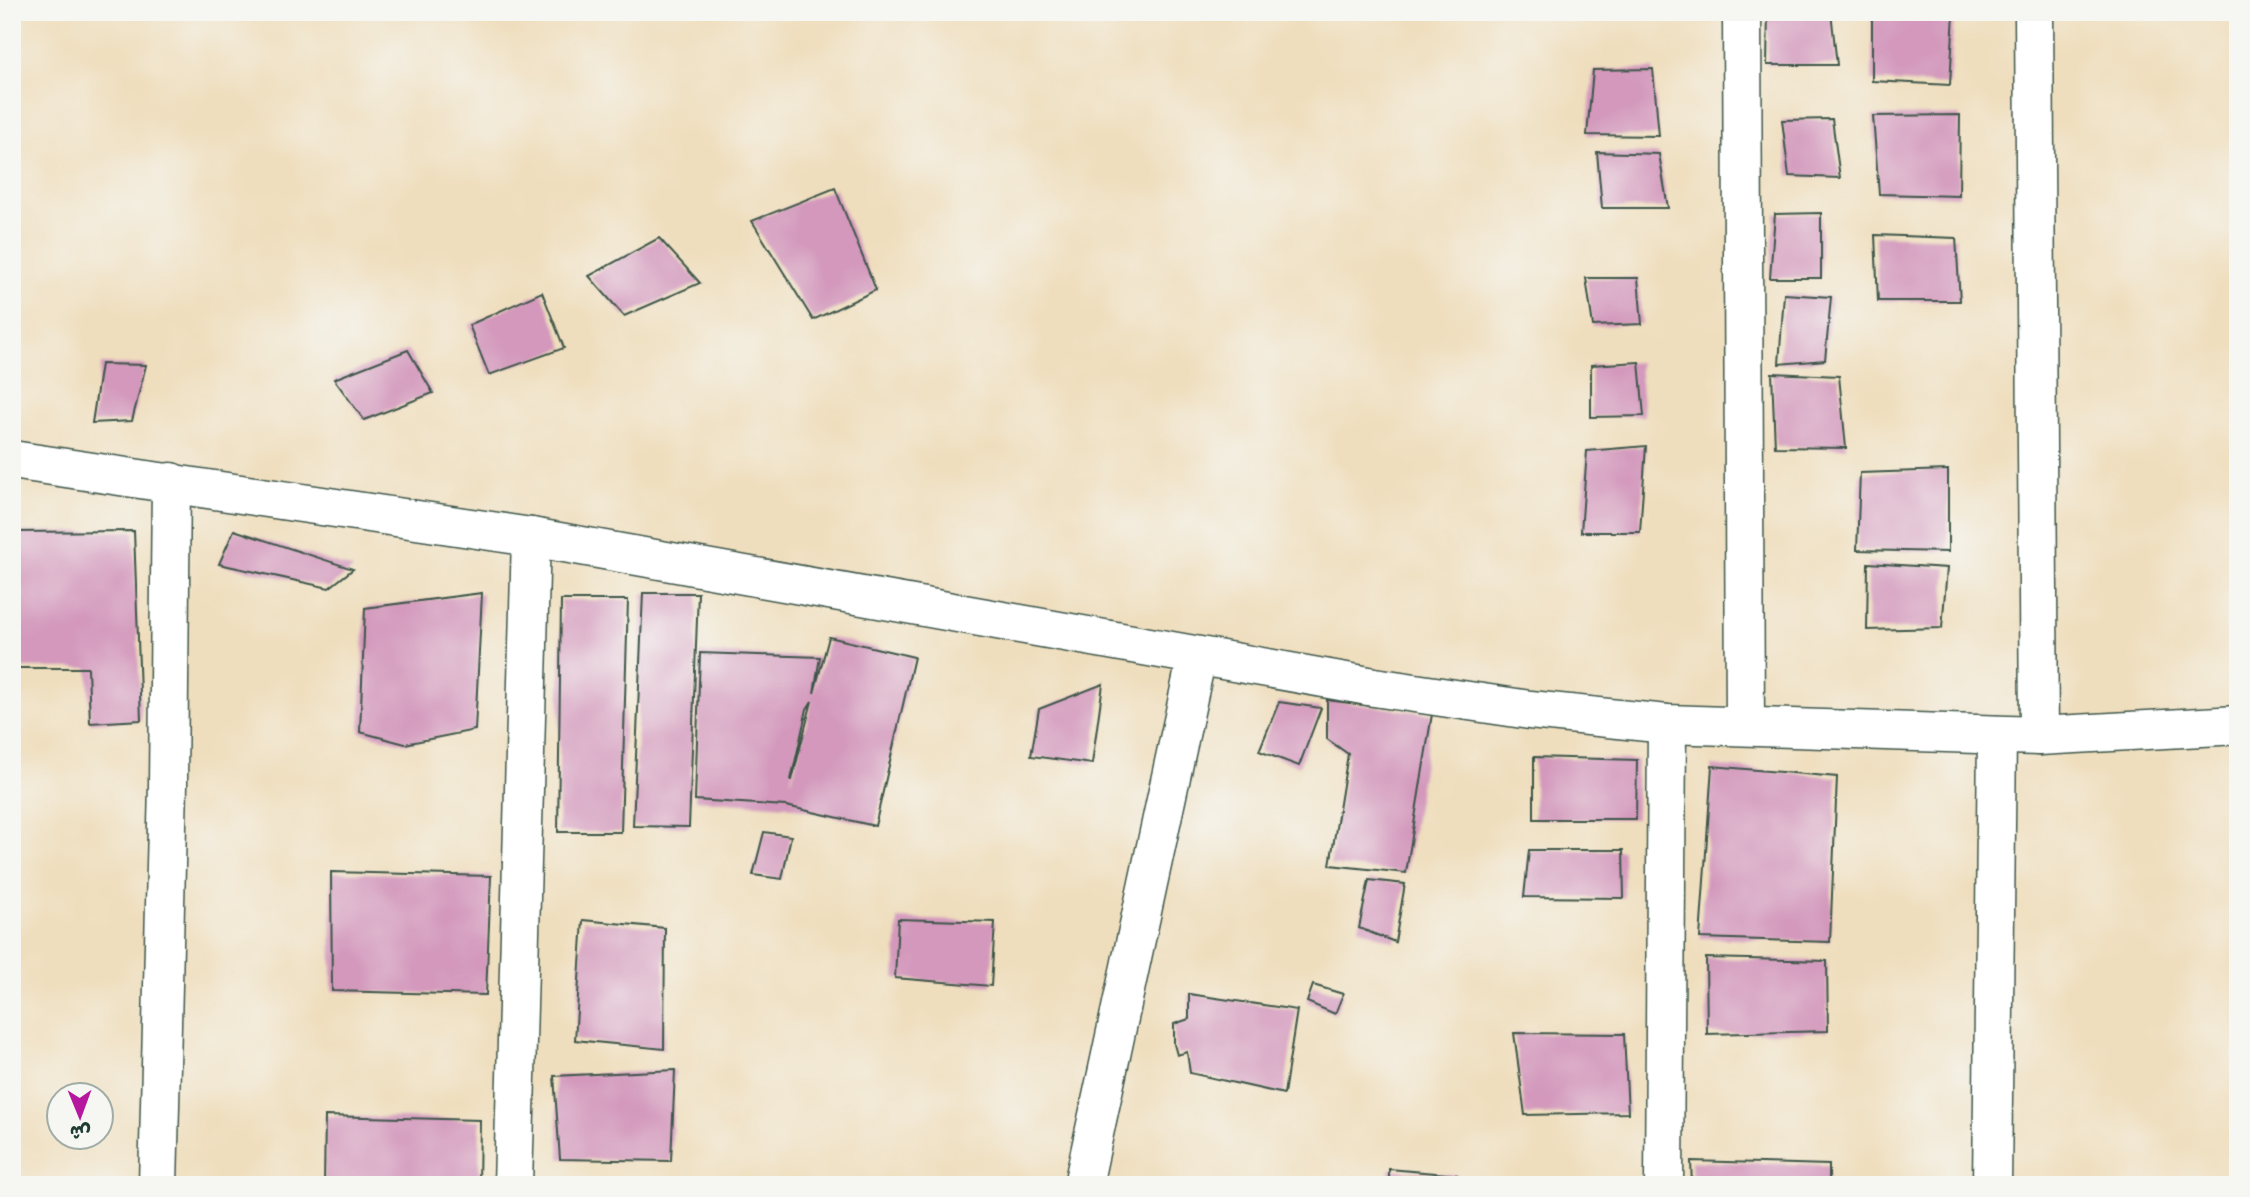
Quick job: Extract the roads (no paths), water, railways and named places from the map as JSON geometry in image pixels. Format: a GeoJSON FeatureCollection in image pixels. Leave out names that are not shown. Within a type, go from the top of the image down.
{"type":"FeatureCollection","features":[{"type":"Feature","properties":{"kind":"street"},"geometry":{"type":"LineString","coordinates":[[1742,12],[1745,726]]}},
{"type":"Feature","properties":{"kind":"street"},"geometry":{"type":"LineString","coordinates":[[2034,12],[2039,736]]}},
{"type":"Feature","properties":{"kind":"street"},"geometry":{"type":"LineString","coordinates":[[12,460],[531,537],[1197,656],[1517,708],[1667,724],[2039,736],[2238,725]]}},
{"type":"Feature","properties":{"kind":"street"},"geometry":{"type":"LineString","coordinates":[[158,1185],[168,785],[171,482]]}},
{"type":"Feature","properties":{"kind":"street"},"geometry":{"type":"LineString","coordinates":[[513,1185],[531,537]]}},
{"type":"Feature","properties":{"kind":"street"},"geometry":{"type":"LineString","coordinates":[[1083,1185],[1197,656]]}},
{"type":"Feature","properties":{"kind":"street"},"geometry":{"type":"LineString","coordinates":[[1664,1185],[1667,724]]}},
{"type":"Feature","properties":{"kind":"street"},"geometry":{"type":"LineString","coordinates":[[1992,1185],[1997,735]]}}]}
